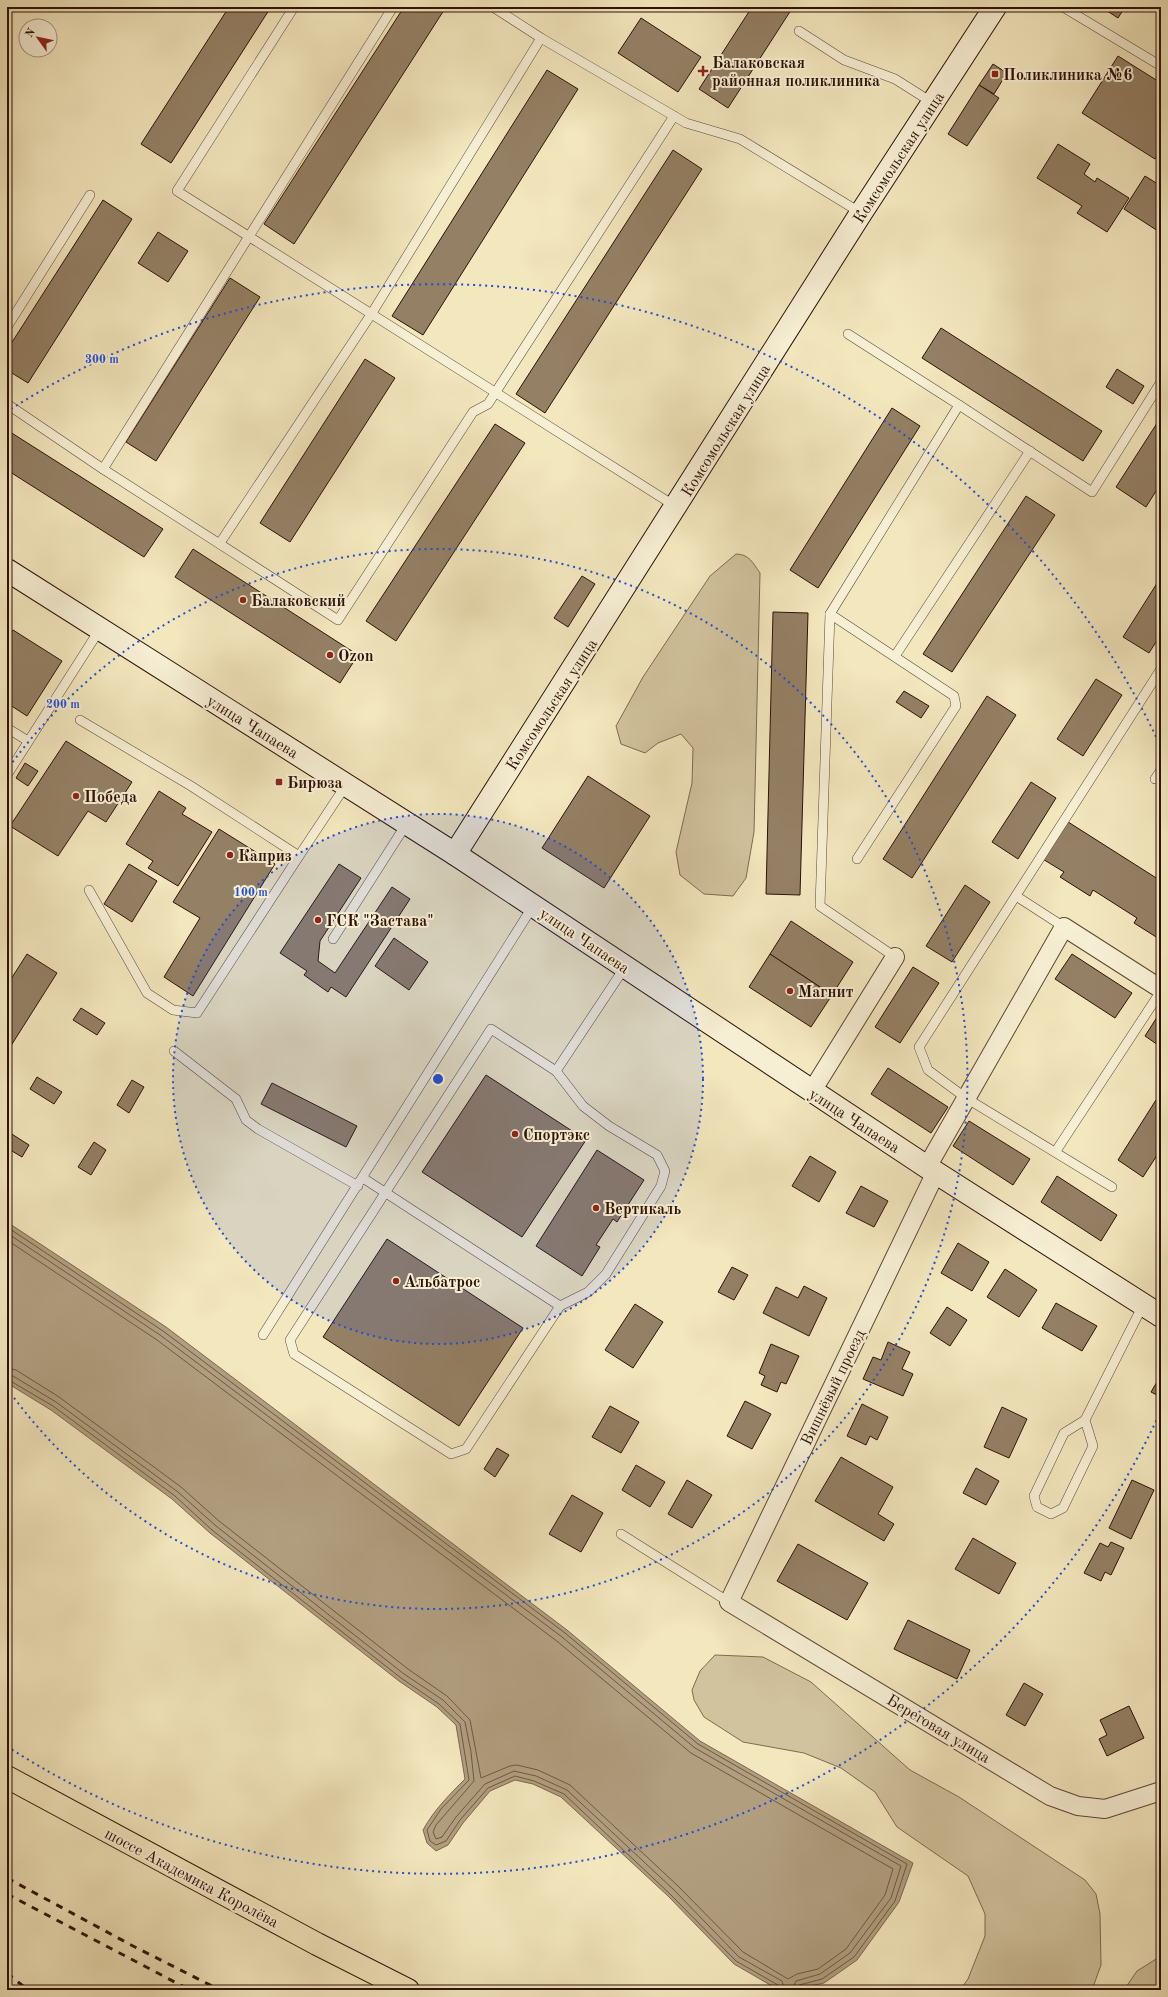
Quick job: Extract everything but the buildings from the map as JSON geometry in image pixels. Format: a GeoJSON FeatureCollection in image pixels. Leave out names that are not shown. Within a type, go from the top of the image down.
{"type":"FeatureCollection","features":[{"type":"Feature","properties":{"kind":"highway","name":"шоссе Академика Королёва"},"geometry":{"type":"LineString","coordinates":[[7,1777],[317,1944],[408,1990]]}},
{"type":"Feature","properties":{"kind":"highway","name":"шоссе Академика Королёва"},"geometry":{"type":"LineString","coordinates":[[378,1975],[415,1990]]}},
{"type":"Feature","properties":{"kind":"main road","name":"Комсомольская улица"},"geometry":{"type":"LineString","coordinates":[[455,854],[933,103],[989,9]]}},
{"type":"Feature","properties":{"kind":"main road","name":"улица Чапаева"},"geometry":{"type":"LineString","coordinates":[[7,570],[455,854],[932,1170],[1152,1310]]}},
{"type":"Feature","properties":{"kind":"street"},"geometry":{"type":"LineString","coordinates":[[1064,927],[1161,990]]}},
{"type":"Feature","properties":{"kind":"street","name":"Вишнёвый проезд"},"geometry":{"type":"LineString","coordinates":[[729,1602],[966,1098],[1064,927]]}},
{"type":"Feature","properties":{"kind":"street"},"geometry":{"type":"LineString","coordinates":[[812,1091],[895,957]]}},
{"type":"Feature","properties":{"kind":"street","name":"Береговая улица"},"geometry":{"type":"LineString","coordinates":[[729,1602],[1050,1796],[1078,1806],[1105,1809],[1161,1791]]}},
{"type":"Feature","properties":{"kind":"lane"},"geometry":{"type":"LineString","coordinates":[[294,7],[176,191],[249,235],[676,507]]}},
{"type":"Feature","properties":{"kind":"lane"},"geometry":{"type":"LineString","coordinates":[[103,469],[393,7]]}},
{"type":"Feature","properties":{"kind":"lane"},"geometry":{"type":"LineString","coordinates":[[493,7],[541,38],[686,123],[740,139],[861,214]]}},
{"type":"Feature","properties":{"kind":"lane"},"geometry":{"type":"LineString","coordinates":[[1063,7],[1161,66]]}},
{"type":"Feature","properties":{"kind":"lane"},"geometry":{"type":"LineString","coordinates":[[799,31],[844,60],[895,79],[933,103]]}},
{"type":"Feature","properties":{"kind":"lane"},"geometry":{"type":"LineString","coordinates":[[220,543],[372,313],[541,38]]}},
{"type":"Feature","properties":{"kind":"lane"},"geometry":{"type":"LineString","coordinates":[[7,404],[103,469],[338,620],[473,412],[488,404],[496,392],[674,116]]}},
{"type":"Feature","properties":{"kind":"lane"},"geometry":{"type":"LineString","coordinates":[[7,327],[90,195]]}},
{"type":"Feature","properties":{"kind":"lane"},"geometry":{"type":"LineString","coordinates":[[848,334],[1092,492],[1161,382]]}},
{"type":"Feature","properties":{"kind":"lane"},"geometry":{"type":"LineString","coordinates":[[895,957],[820,906],[830,614],[959,405]]}},
{"type":"Feature","properties":{"kind":"lane"},"geometry":{"type":"LineString","coordinates":[[895,656],[1030,451]]}},
{"type":"Feature","properties":{"kind":"lane"},"geometry":{"type":"LineString","coordinates":[[830,614],[954,696],[956,706],[857,859]]}},
{"type":"Feature","properties":{"kind":"lane"},"geometry":{"type":"LineString","coordinates":[[7,775],[100,629]]}},
{"type":"Feature","properties":{"kind":"lane"},"geometry":{"type":"LineString","coordinates":[[1112,1187],[1056,1151],[966,1098],[928,1070],[919,1047],[1161,669]]}},
{"type":"Feature","properties":{"kind":"lane"},"geometry":{"type":"LineString","coordinates":[[80,720],[190,786],[299,856]]}},
{"type":"Feature","properties":{"kind":"lane"},"geometry":{"type":"LineString","coordinates":[[7,728],[28,741]]}},
{"type":"Feature","properties":{"kind":"lane"},"geometry":{"type":"LineString","coordinates":[[1155,779],[1161,770]]}},
{"type":"Feature","properties":{"kind":"lane"},"geometry":{"type":"LineString","coordinates":[[89,890],[147,993],[172,1010],[198,1013],[346,785]]}},
{"type":"Feature","properties":{"kind":"lane"},"geometry":{"type":"LineString","coordinates":[[333,939],[407,823]]}},
{"type":"Feature","properties":{"kind":"lane"},"geometry":{"type":"LineString","coordinates":[[1016,896],[1064,927]]}},
{"type":"Feature","properties":{"kind":"lane"},"geometry":{"type":"LineString","coordinates":[[264,1335],[533,906]]}},
{"type":"Feature","properties":{"kind":"lane"},"geometry":{"type":"LineString","coordinates":[[556,1071],[625,967]]}},
{"type":"Feature","properties":{"kind":"lane"},"geometry":{"type":"LineString","coordinates":[[1056,1151],[1161,990]]}},
{"type":"Feature","properties":{"kind":"lane"},"geometry":{"type":"LineString","coordinates":[[490,1029],[556,1071],[583,1106],[609,1126],[657,1155],[664,1171],[661,1186],[606,1274],[588,1292],[560,1306],[466,1449],[451,1454],[294,1354],[290,1340],[385,1193],[490,1029]]}},
{"type":"Feature","properties":{"kind":"lane"},"geometry":{"type":"LineString","coordinates":[[174,1051],[236,1099],[246,1120],[258,1130],[360,1182],[385,1193],[560,1306]]}},
{"type":"Feature","properties":{"kind":"lane"},"geometry":{"type":"LineString","coordinates":[[1085,1420],[1092,1446],[1064,1508],[1051,1514],[1037,1507],[1034,1496],[1064,1433],[1085,1420],[1152,1310]]}},
{"type":"Feature","properties":{"kind":"lane"},"geometry":{"type":"LineString","coordinates":[[621,1534],[729,1602]]}},
{"type":"Feature","properties":{"kind":"shaded area"},"geometry":{"type":"Polygon","coordinates":[[[736,554],[747,557],[760,573],[754,832],[746,878],[733,896],[704,894],[680,875],[676,852],[692,783],[693,748],[681,734],[658,743],[645,753],[621,744],[616,726],[643,677],[710,576],[736,554]]]}},
{"type":"Feature","properties":{"kind":"shaded area"},"geometry":{"type":"Polygon","coordinates":[[[715,1655],[763,1657],[811,1682],[910,1770],[959,1797],[1085,1880],[1096,1894],[1100,1914],[1101,1965],[1092,1990],[960,1990],[968,1979],[985,1936],[985,1914],[968,1876],[897,1827],[875,1792],[841,1768],[804,1753],[743,1742],[704,1717],[694,1700],[692,1690],[700,1671],[715,1655]]]}},
{"type":"Feature","properties":{"kind":"shaded area"},"geometry":{"type":"Polygon","coordinates":[[[1161,1956],[1161,1990],[1124,1990],[1137,1971],[1161,1956]]]}},
{"type":"Feature","properties":{"kind":"water"},"geometry":{"type":"Polygon","coordinates":[[[7,1222],[166,1327],[567,1630],[700,1741],[913,1863],[899,1902],[857,1960],[824,1983],[779,1990],[734,1964],[668,1896],[561,1797],[533,1784],[515,1780],[490,1791],[463,1823],[448,1845],[436,1851],[427,1843],[423,1830],[437,1809],[465,1779],[456,1725],[437,1707],[399,1681],[210,1533],[172,1499],[51,1410],[7,1383],[7,1222]]]}},
{"type":"Feature","properties":{"kind":"railway"},"geometry":{"type":"LineString","coordinates":[[7,1878],[133,1946],[220,1990]]}},
{"type":"Feature","properties":{"kind":"railway"},"geometry":{"type":"LineString","coordinates":[[7,1894],[190,1990]]}},
{"type":"Feature","properties":{"kind":"railway"},"geometry":{"type":"LineString","coordinates":[[7,1973],[28,1990]]}},
{"type":"Feature","properties":{"kind":"place","name":"Балаковская районная поликлиника"},"geometry":{"type":"Point","coordinates":[703,71]}},
{"type":"Feature","properties":{"kind":"place","name":"Поликлиника №6"},"geometry":{"type":"Point","coordinates":[995,74]}},
{"type":"Feature","properties":{"kind":"place","name":"Балаковский"},"geometry":{"type":"Point","coordinates":[243,600]}},
{"type":"Feature","properties":{"kind":"place","name":"Ozon"},"geometry":{"type":"Point","coordinates":[330,655]}},
{"type":"Feature","properties":{"kind":"place","name":"Бирюза"},"geometry":{"type":"Point","coordinates":[279,782]}},
{"type":"Feature","properties":{"kind":"place","name":"Победа"},"geometry":{"type":"Point","coordinates":[76,796]}},
{"type":"Feature","properties":{"kind":"place","name":"Каприз"},"geometry":{"type":"Point","coordinates":[230,855]}},
{"type":"Feature","properties":{"kind":"place","name":"ГСК \"Застава\""},"geometry":{"type":"Point","coordinates":[318,920]}},
{"type":"Feature","properties":{"kind":"place","name":"Магнит"},"geometry":{"type":"Point","coordinates":[790,991]}},
{"type":"Feature","properties":{"kind":"place","name":"Спортэкс"},"geometry":{"type":"Point","coordinates":[515,1134]}},
{"type":"Feature","properties":{"kind":"place","name":"Вертикаль"},"geometry":{"type":"Point","coordinates":[596,1208]}},
{"type":"Feature","properties":{"kind":"place","name":"Альбатрос"},"geometry":{"type":"Point","coordinates":[396,1281]}}]}
